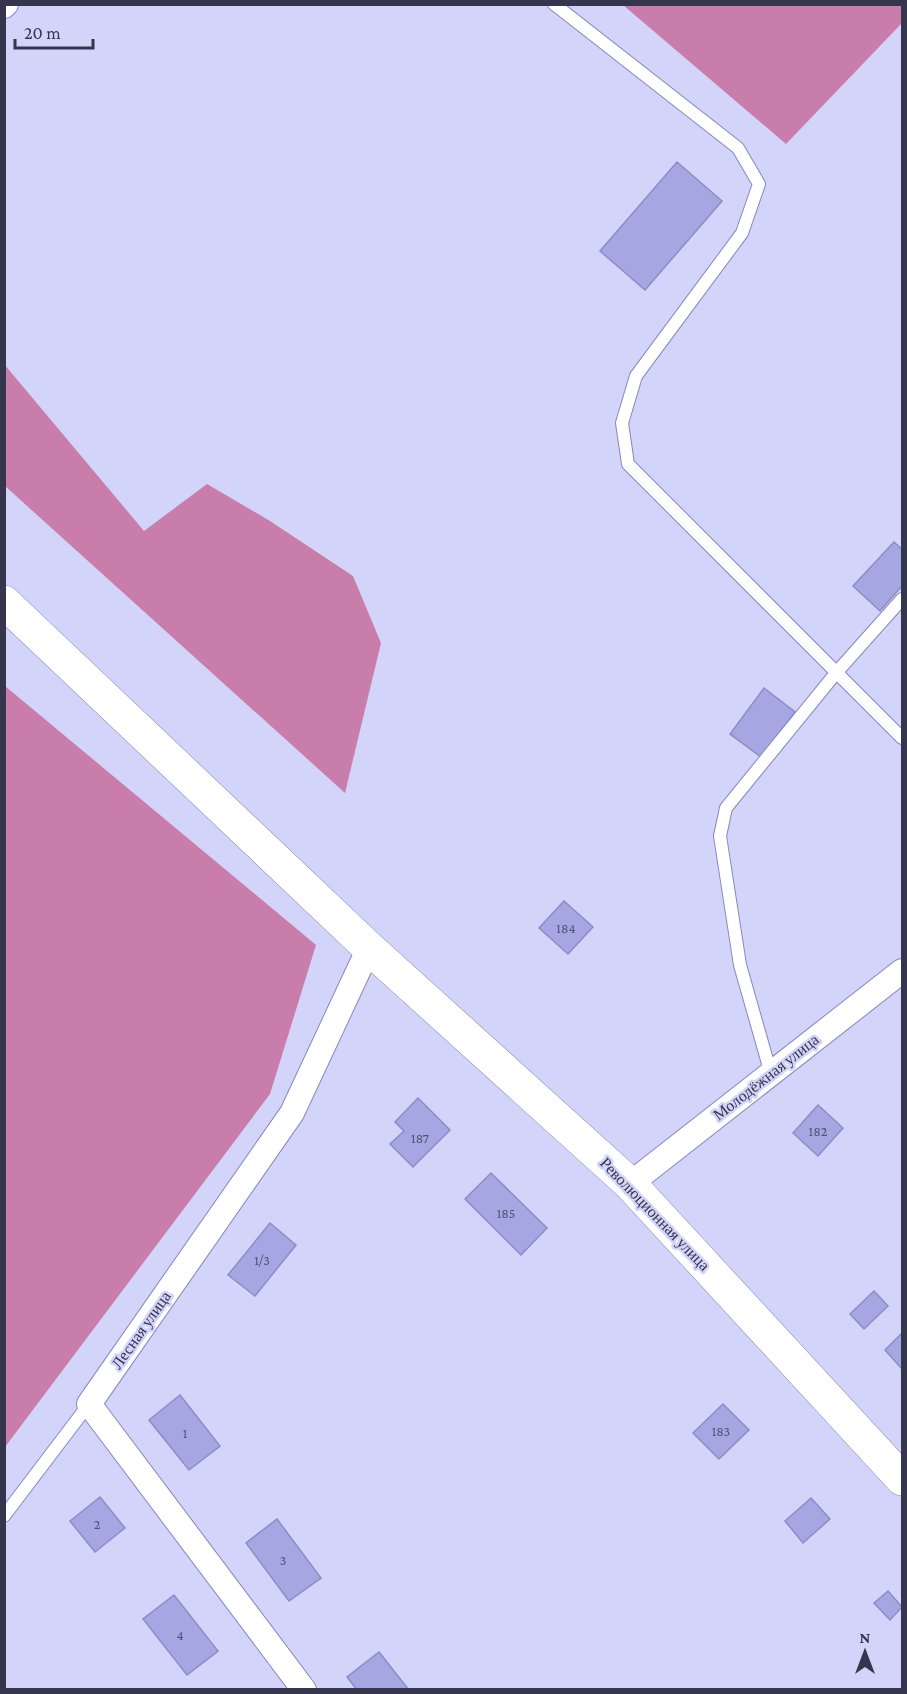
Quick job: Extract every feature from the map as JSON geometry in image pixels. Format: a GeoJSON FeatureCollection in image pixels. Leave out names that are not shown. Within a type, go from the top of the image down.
{"type":"FeatureCollection","features":[{"type":"Feature","properties":{"kind":"street","name":"Революционная улица"},"geometry":{"type":"LineString","coordinates":[[4,602],[366,945],[630,1184],[903,1479]]}},
{"type":"Feature","properties":{"kind":"street","name":"Лесная улица"},"geometry":{"type":"LineString","coordinates":[[89,1404],[292,1113],[366,945]]}},
{"type":"Feature","properties":{"kind":"street","name":"Молодёжная улица"},"geometry":{"type":"LineString","coordinates":[[630,1184],[903,971]]}},
{"type":"Feature","properties":{"kind":"street"},"geometry":{"type":"LineString","coordinates":[[89,1404],[304,1689]]}},
{"type":"Feature","properties":{"kind":"lane"},"geometry":{"type":"LineString","coordinates":[[554,4],[738,148],[759,184],[742,233],[636,376],[622,423],[628,464],[903,738]]}},
{"type":"Feature","properties":{"kind":"lane"},"geometry":{"type":"LineString","coordinates":[[771,1074],[740,965],[720,836],[726,808],[836,673],[903,599]]}},
{"type":"Feature","properties":{"kind":"lane"},"geometry":{"type":"LineString","coordinates":[[4,1516],[89,1404]]}},
{"type":"Feature","properties":{"kind":"shaded area"},"geometry":{"type":"Polygon","coordinates":[[[623,5],[902,5],[902,23],[786,144],[623,5]]]}},
{"type":"Feature","properties":{"kind":"shaded area"},"geometry":{"type":"Polygon","coordinates":[[[4,364],[144,531],[207,484],[270,521],[353,576],[381,643],[345,793],[5,486],[4,364]]]}},
{"type":"Feature","properties":{"kind":"shaded area"},"geometry":{"type":"Polygon","coordinates":[[[5,686],[316,945],[270,1094],[5,1447],[5,686]]]}},
{"type":"Feature","properties":{"kind":"building"},"geometry":{"type":"Polygon","coordinates":[[[677,162],[722,201],[645,290],[600,251],[677,162]]]}},
{"type":"Feature","properties":{"kind":"building"},"geometry":{"type":"Polygon","coordinates":[[[894,542],[902,549],[902,586],[880,611],[853,586],[894,542]]]}},
{"type":"Feature","properties":{"kind":"building"},"geometry":{"type":"Polygon","coordinates":[[[764,688],[795,712],[761,757],[730,734],[764,688]]]}},
{"type":"Feature","properties":{"kind":"building"},"geometry":{"type":"Polygon","coordinates":[[[564,901],[593,927],[568,954],[539,928],[564,901]]]}},
{"type":"Feature","properties":{"kind":"building"},"geometry":{"type":"Polygon","coordinates":[[[418,1098],[450,1130],[413,1167],[390,1144],[404,1131],[395,1122],[418,1098]]]}},
{"type":"Feature","properties":{"kind":"building"},"geometry":{"type":"Polygon","coordinates":[[[818,1105],[843,1128],[818,1156],[793,1133],[818,1105]]]}},
{"type":"Feature","properties":{"kind":"building"},"geometry":{"type":"Polygon","coordinates":[[[491,1173],[547,1228],[521,1255],[465,1199],[491,1173]]]}},
{"type":"Feature","properties":{"kind":"building"},"geometry":{"type":"Polygon","coordinates":[[[270,1223],[296,1245],[255,1296],[228,1275],[270,1223]]]}},
{"type":"Feature","properties":{"kind":"building"},"geometry":{"type":"Polygon","coordinates":[[[874,1291],[888,1306],[864,1329],[850,1314],[874,1291]]]}},
{"type":"Feature","properties":{"kind":"building"},"geometry":{"type":"Polygon","coordinates":[[[902,1333],[902,1369],[885,1350],[902,1333]]]}},
{"type":"Feature","properties":{"kind":"building"},"geometry":{"type":"Polygon","coordinates":[[[180,1395],[220,1446],[189,1470],[149,1420],[180,1395]]]}},
{"type":"Feature","properties":{"kind":"building"},"geometry":{"type":"Polygon","coordinates":[[[723,1404],[749,1430],[719,1459],[693,1433],[723,1404]]]}},
{"type":"Feature","properties":{"kind":"building"},"geometry":{"type":"Polygon","coordinates":[[[100,1497],[125,1528],[95,1552],[70,1521],[100,1497]]]}},
{"type":"Feature","properties":{"kind":"building"},"geometry":{"type":"Polygon","coordinates":[[[811,1498],[830,1519],[803,1543],[785,1521],[811,1498]]]}},
{"type":"Feature","properties":{"kind":"building"},"geometry":{"type":"Polygon","coordinates":[[[277,1519],[321,1578],[289,1601],[246,1543],[277,1519]]]}},
{"type":"Feature","properties":{"kind":"building"},"geometry":{"type":"Polygon","coordinates":[[[888,1591],[902,1607],[890,1620],[874,1603],[888,1591]]]}},
{"type":"Feature","properties":{"kind":"building"},"geometry":{"type":"Polygon","coordinates":[[[174,1595],[218,1651],[187,1675],[143,1619],[174,1595]]]}},
{"type":"Feature","properties":{"kind":"building"},"geometry":{"type":"Polygon","coordinates":[[[379,1652],[409,1690],[357,1690],[347,1677],[379,1652]]]}}]}
